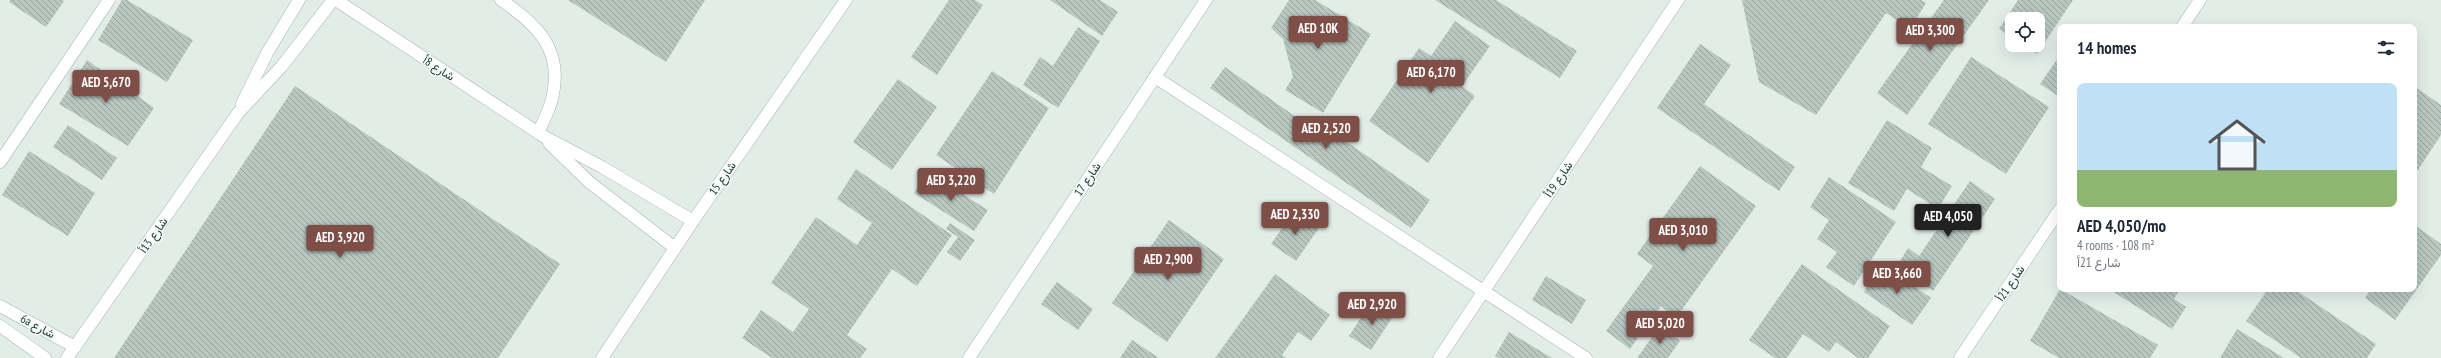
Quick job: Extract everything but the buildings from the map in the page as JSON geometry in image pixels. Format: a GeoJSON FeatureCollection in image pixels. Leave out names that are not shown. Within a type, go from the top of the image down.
{"type":"FeatureCollection","features":[{"type":"Feature","properties":{"kind":"street"},"geometry":{"type":"LineString","coordinates":[[0,162],[110,0]]}},
{"type":"Feature","properties":{"kind":"street","name":"شارع 13أ"},"geometry":{"type":"LineString","coordinates":[[238,113],[261,65],[299,0]]}},
{"type":"Feature","properties":{"kind":"street","name":"شارع 13أ"},"geometry":{"type":"LineString","coordinates":[[68,358],[238,113],[282,66],[333,0]]}},
{"type":"Feature","properties":{"kind":"street","name":"شارع 8أ"},"geometry":{"type":"LineString","coordinates":[[336,0],[540,135],[602,166],[693,221]]}},
{"type":"Feature","properties":{"kind":"street"},"geometry":{"type":"LineString","coordinates":[[501,0],[528,18],[537,28],[550,50],[554,76],[552,99],[540,135]]}},
{"type":"Feature","properties":{"kind":"street","name":"شارع 15"},"geometry":{"type":"LineString","coordinates":[[602,358],[693,221],[846,0]]}},
{"type":"Feature","properties":{"kind":"street","name":"شارع 17"},"geometry":{"type":"LineString","coordinates":[[969,358],[1206,0]]}},
{"type":"Feature","properties":{"kind":"street","name":"شارع 19أ"},"geometry":{"type":"LineString","coordinates":[[1439,358],[1678,0]]}},
{"type":"Feature","properties":{"kind":"street"},"geometry":{"type":"LineString","coordinates":[[2184,24],[2200,0]]}},
{"type":"Feature","properties":{"kind":"street"},"geometry":{"type":"LineString","coordinates":[[1155,77],[1586,358]]}},
{"type":"Feature","properties":{"kind":"street","name":"شارع 8أ"},"geometry":{"type":"LineString","coordinates":[[540,135],[589,182],[675,248]]}},
{"type":"Feature","properties":{"kind":"street","name":"شارع 21أ"},"geometry":{"type":"LineString","coordinates":[[1960,358],[2057,213]]}},
{"type":"Feature","properties":{"kind":"street","name":"6a شارع"},"geometry":{"type":"LineString","coordinates":[[0,306],[75,347]]}},
{"type":"Feature","properties":{"kind":"street","name":"6a شارع"},"geometry":{"type":"LineString","coordinates":[[0,326],[44,358]]}}]}
